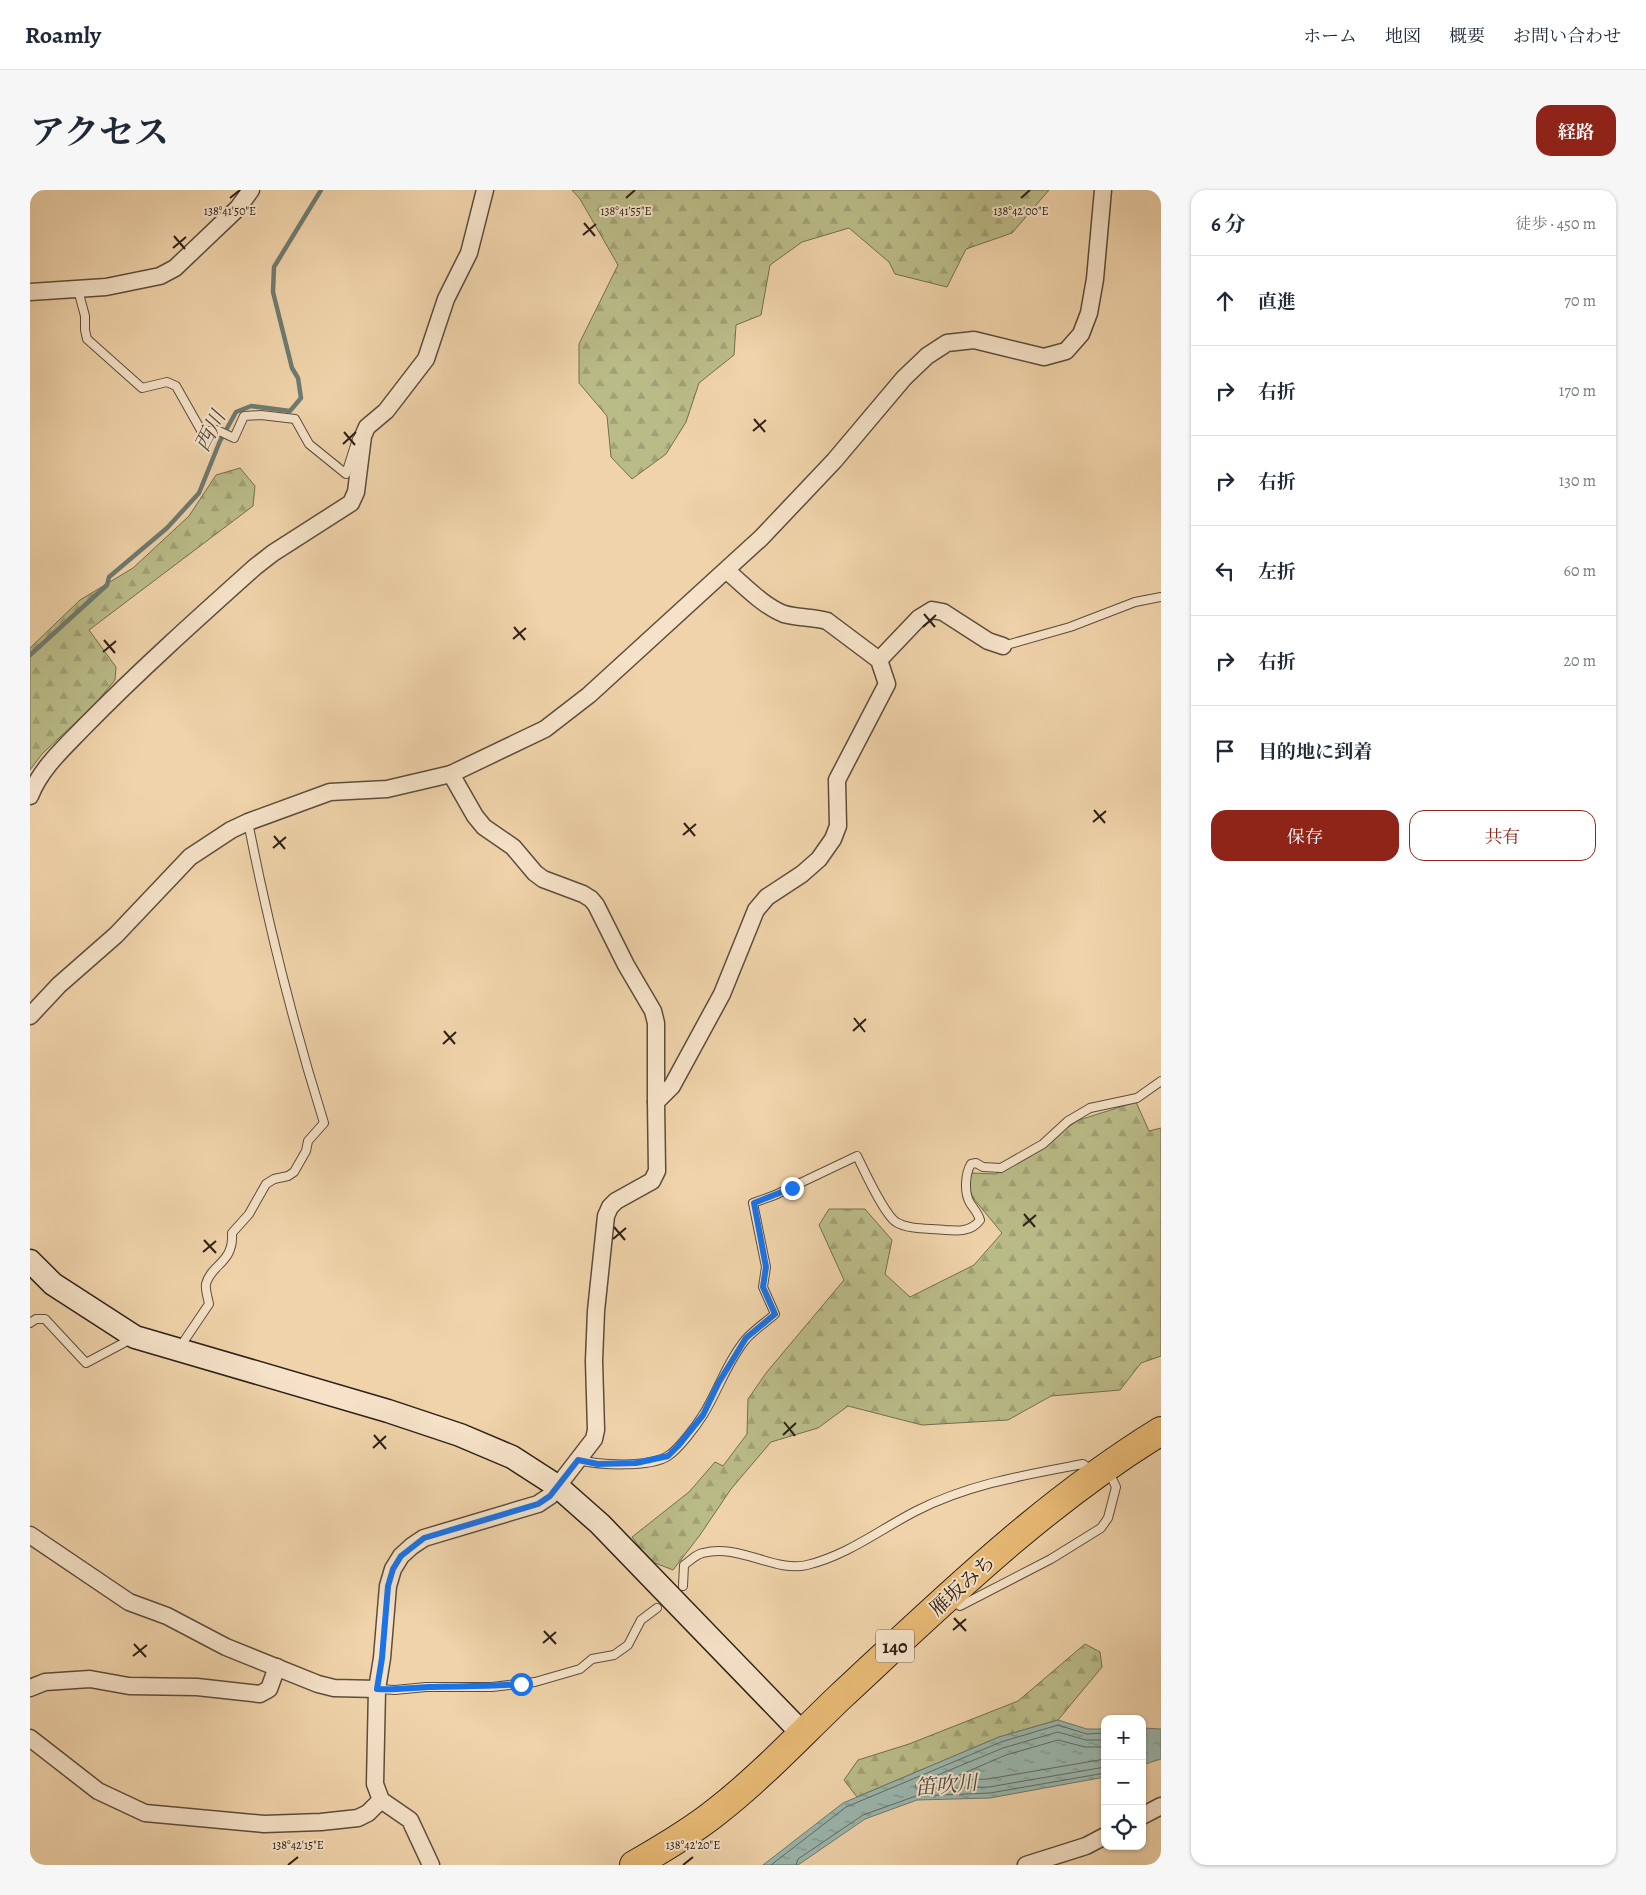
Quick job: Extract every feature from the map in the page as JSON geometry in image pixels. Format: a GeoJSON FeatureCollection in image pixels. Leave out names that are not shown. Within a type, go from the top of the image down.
{"type":"FeatureCollection","features":[{"type":"Feature","properties":{"kind":"highway","name":"雁坂みち"},"geometry":{"type":"LineString","coordinates":[[634,1865],[672,1843],[717,1812],[947,1597],[1030,1525],[1102,1470],[1161,1431]]}},
{"type":"Feature","properties":{"kind":"street"},"geometry":{"type":"LineString","coordinates":[[30,292],[106,287],[160,276],[175,268],[238,208],[251,190]]}},
{"type":"Feature","properties":{"kind":"street"},"geometry":{"type":"LineString","coordinates":[[30,796],[34,785],[51,762],[119,691],[234,585],[273,553],[351,502],[356,492],[363,436],[366,427],[386,411],[426,359],[446,299],[469,252],[485,190]]}},
{"type":"Feature","properties":{"kind":"street"},"geometry":{"type":"LineString","coordinates":[[30,1016],[59,985],[116,935],[190,857],[231,830],[330,792],[387,789],[451,774],[545,729],[589,695],[761,538],[834,460],[904,378],[927,356],[947,343],[974,340],[1044,356],[1066,351],[1080,334],[1089,313],[1095,279],[1104,190]]}},
{"type":"Feature","properties":{"kind":"street"},"geometry":{"type":"LineString","coordinates":[[656,1102],[672,1086],[722,994],[756,910],[767,897],[802,874],[819,859],[833,840],[838,826],[837,780],[887,684],[879,660],[827,621],[787,615],[774,610],[726,571]]}},
{"type":"Feature","properties":{"kind":"street"},"geometry":{"type":"LineString","coordinates":[[879,660],[920,618],[932,610],[944,612],[988,641],[1003,646]]}},
{"type":"Feature","properties":{"kind":"street"},"geometry":{"type":"LineString","coordinates":[[431,1865],[410,1820],[381,1800],[374,1784],[377,1689],[382,1658],[388,1586],[393,1569],[401,1556],[424,1538],[538,1504],[550,1496],[594,1439],[596,1430],[595,1321],[606,1216],[616,1200],[652,1181],[657,1171],[656,1023],[653,1010],[626,965],[596,905],[583,894],[543,879],[535,873],[513,847],[484,827],[475,816],[451,774]]}},
{"type":"Feature","properties":{"kind":"street"},"geometry":{"type":"LineString","coordinates":[[30,1261],[53,1284],[135,1337],[388,1411],[460,1435],[512,1457],[557,1486],[600,1524],[802,1733]]}},
{"type":"Feature","properties":{"kind":"street"},"geometry":{"type":"LineString","coordinates":[[30,1535],[129,1602],[167,1616],[226,1646],[318,1684],[334,1688],[377,1689]]}},
{"type":"Feature","properties":{"kind":"street"},"geometry":{"type":"LineString","coordinates":[[30,1688],[45,1682],[90,1680],[129,1686],[197,1687],[260,1694],[269,1689],[277,1667]]}},
{"type":"Feature","properties":{"kind":"street"},"geometry":{"type":"LineString","coordinates":[[30,1738],[98,1792],[145,1813],[264,1824],[321,1822],[358,1818],[368,1813],[381,1800]]}},
{"type":"Feature","properties":{"kind":"street"},"geometry":{"type":"LineString","coordinates":[[1146,1814],[1161,1806]]}},
{"type":"Feature","properties":{"kind":"street"},"geometry":{"type":"LineString","coordinates":[[1026,1865],[1086,1846],[1101,1838]]}},
{"type":"Feature","properties":{"kind":"lane"},"geometry":{"type":"LineString","coordinates":[[78,290],[85,316],[87,339],[142,388],[167,382],[176,386],[202,432],[217,430],[234,438],[244,416],[261,415],[295,419],[309,444],[346,474],[355,440],[363,436]]}},
{"type":"Feature","properties":{"kind":"lane"},"geometry":{"type":"LineString","coordinates":[[1003,646],[1070,628],[1135,602],[1161,596]]}},
{"type":"Feature","properties":{"kind":"lane"},"geometry":{"type":"LineString","coordinates":[[178,1349],[209,1304],[205,1286],[208,1279],[230,1250],[233,1244],[232,1233],[249,1214],[266,1184],[294,1172],[306,1151],[308,1141],[324,1123],[305,1063],[285,988],[265,908],[248,822]]}},
{"type":"Feature","properties":{"kind":"lane"},"geometry":{"type":"LineString","coordinates":[[578,1460],[598,1464],[636,1463],[668,1456],[703,1415],[719,1382],[746,1338],[775,1314],[763,1287],[766,1267],[754,1203],[775,1196],[857,1156],[884,1206],[895,1221],[906,1226],[961,1231],[976,1225],[980,1220],[966,1195],[968,1170],[971,1164],[976,1163],[983,1166],[1001,1168],[1044,1144],[1068,1121],[1090,1108],[1137,1098],[1161,1081]]}},
{"type":"Feature","properties":{"kind":"lane"},"geometry":{"type":"LineString","coordinates":[[30,1323],[36,1319],[45,1319],[86,1363],[135,1337]]}},
{"type":"Feature","properties":{"kind":"lane"},"geometry":{"type":"LineString","coordinates":[[683,1586],[684,1565],[701,1553],[718,1551],[747,1554],[791,1567],[806,1565],[846,1552],[916,1511],[972,1488],[998,1480],[1083,1464],[1102,1470],[1116,1487],[1108,1518],[1101,1528],[1051,1559],[960,1606],[947,1597]]}},
{"type":"Feature","properties":{"kind":"lane"},"geometry":{"type":"LineString","coordinates":[[377,1689],[492,1687],[535,1682],[580,1669],[592,1660],[614,1655],[628,1646],[641,1620],[657,1608]]}},
{"type":"Feature","properties":{"kind":"green space"},"geometry":{"type":"Polygon","coordinates":[[[572,190],[1049,190],[1012,233],[966,249],[947,287],[895,274],[889,262],[849,228],[802,242],[770,265],[761,315],[736,325],[734,355],[699,383],[686,422],[666,454],[632,479],[611,457],[607,416],[579,383],[579,344],[618,265],[580,199],[572,190]]]}},
{"type":"Feature","properties":{"kind":"green space"},"geometry":{"type":"Polygon","coordinates":[[[240,468],[255,486],[253,506],[89,630],[116,667],[115,680],[95,704],[42,754],[30,770],[30,648],[80,600],[133,568],[189,516],[216,475],[240,468]]]}},
{"type":"Feature","properties":{"kind":"green space"},"geometry":{"type":"Polygon","coordinates":[[[1136,1102],[1149,1131],[1161,1128],[1161,1356],[1141,1363],[1120,1390],[1051,1396],[1008,1420],[922,1425],[848,1406],[818,1428],[771,1442],[731,1489],[700,1535],[673,1570],[650,1561],[632,1537],[689,1492],[715,1462],[723,1466],[747,1434],[748,1399],[766,1373],[844,1280],[819,1225],[829,1209],[865,1209],[892,1240],[885,1274],[910,1297],[974,1265],[1002,1233],[969,1193],[971,1173],[996,1174],[1079,1120],[1136,1102]]]}},
{"type":"Feature","properties":{"kind":"green space"},"geometry":{"type":"Polygon","coordinates":[[[1085,1644],[1100,1652],[1102,1667],[1058,1720],[999,1737],[857,1797],[844,1780],[858,1760],[909,1744],[1018,1701],[1085,1644]]]}},
{"type":"Feature","properties":{"kind":"water","name":"笛吹川"},"geometry":{"type":"Polygon","coordinates":[[[1058,1720],[1087,1729],[1101,1729],[1101,1778],[990,1798],[917,1800],[865,1819],[798,1865],[763,1865],[843,1803],[999,1737],[1058,1720]]]}},
{"type":"Feature","properties":{"kind":"water"},"geometry":{"type":"Polygon","coordinates":[[[1146,1728],[1161,1729],[1161,1759],[1146,1764],[1146,1728]]]}},
{"type":"Feature","properties":{"kind":"waterway","name":"西川"},"geometry":{"type":"LineString","coordinates":[[30,655],[107,585],[109,577],[167,528],[199,493],[220,441],[236,412],[251,406],[290,411],[301,398],[298,378],[292,368],[273,292],[274,267],[321,190]]}},
{"type":"Feature","properties":{"kind":"route"},"geometry":{"type":"LineString","coordinates":[[521,1684],[492,1687],[377,1689],[382,1658],[388,1586],[393,1569],[401,1556],[424,1538],[538,1504],[550,1496],[578,1460],[598,1464],[636,1463],[668,1456],[703,1415],[719,1382],[746,1338],[775,1314],[763,1287],[766,1267],[760,1244],[754,1203],[792,1188]]}}]}
